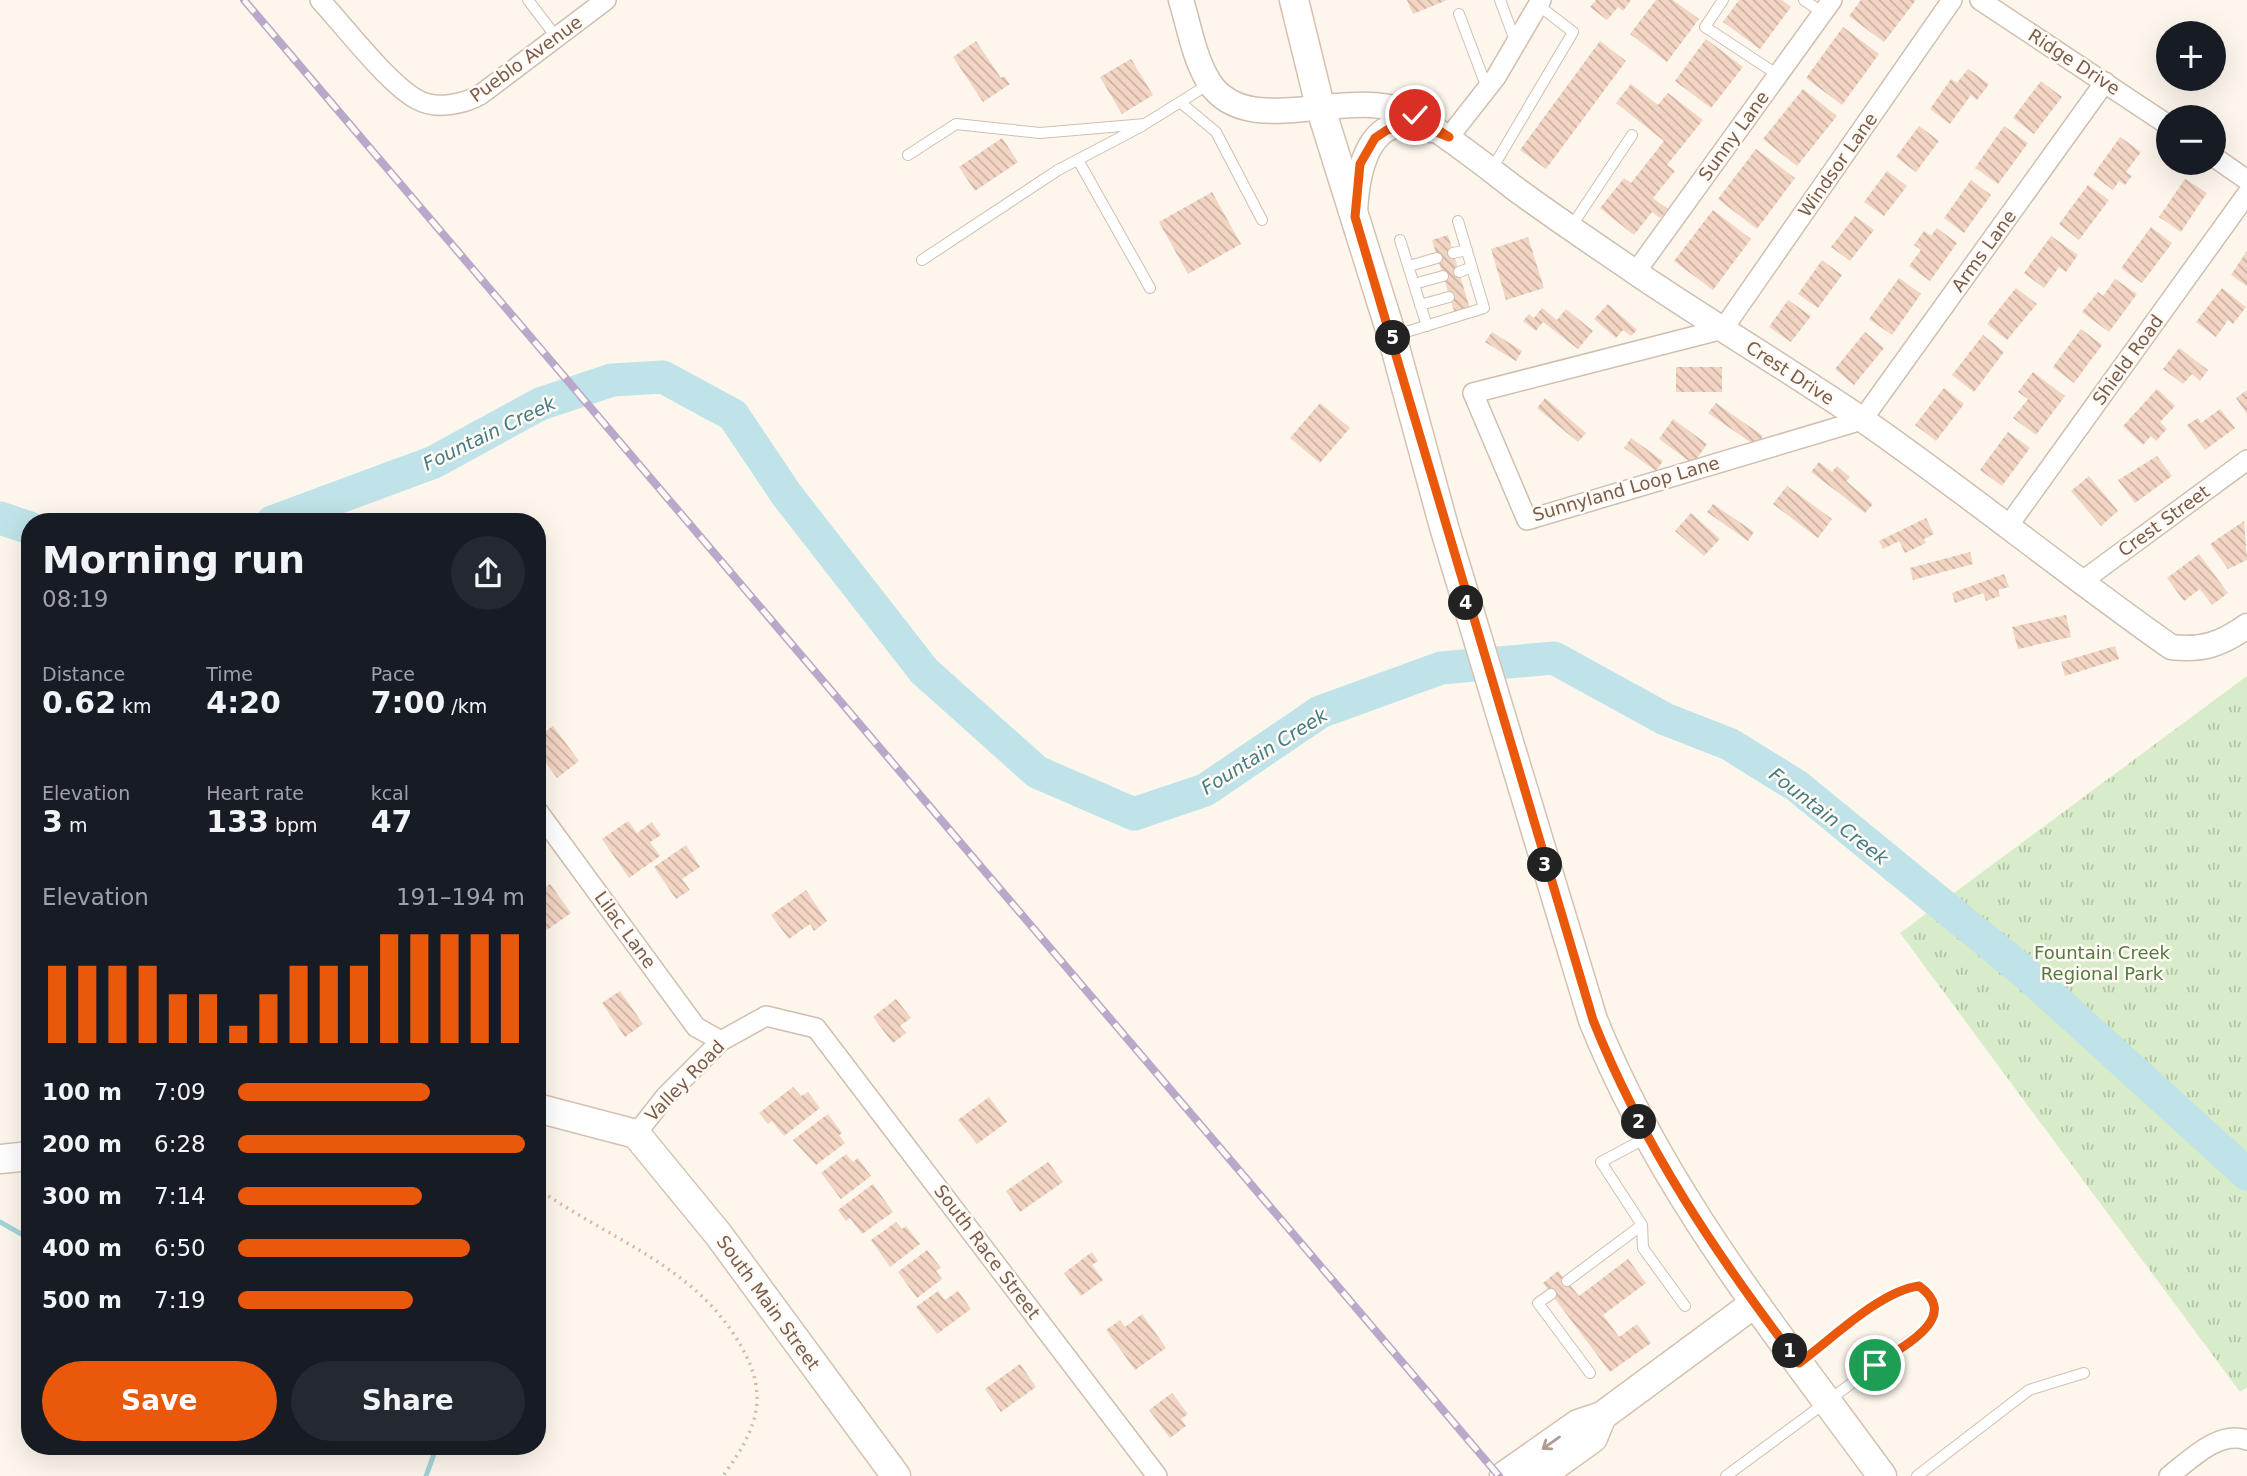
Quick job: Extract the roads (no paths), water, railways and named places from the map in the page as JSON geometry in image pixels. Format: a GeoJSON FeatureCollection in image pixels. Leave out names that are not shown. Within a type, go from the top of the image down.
{"type":"FeatureCollection","features":[{"type":"Feature","properties":{"kind":"main road"},"geometry":{"type":"LineString","coordinates":[[1294,0],[1320,106],[1392,336],[1444,527],[1581,985],[1606,1054],[1647,1137],[1698,1224],[1882,1476]]}},
{"type":"Feature","properties":{"kind":"main road"},"geometry":{"type":"LineString","coordinates":[[546,1110],[636,1134]]}},
{"type":"Feature","properties":{"kind":"main road","name":"South Main Street"},"geometry":{"type":"LineString","coordinates":[[636,1134],[718,1234],[896,1476]]}},
{"type":"Feature","properties":{"kind":"main road"},"geometry":{"type":"LineString","coordinates":[[0,1159],[21,1157]]}},
{"type":"Feature","properties":{"kind":"main road"},"geometry":{"type":"LineString","coordinates":[[1504,1476],[1578,1424],[1602,1416],[1755,1303]]}},
{"type":"Feature","properties":{"kind":"main road"},"geometry":{"type":"LineString","coordinates":[[1541,1476],[1593,1438],[1602,1416]]}},
{"type":"Feature","properties":{"kind":"street","name":"Pueblo Avenue"},"geometry":{"type":"LineString","coordinates":[[320,0],[400,85],[419,101],[462,105],[480,95],[606,0]]}},
{"type":"Feature","properties":{"kind":"street"},"geometry":{"type":"LineString","coordinates":[[1181,0],[1210,83]]}},
{"type":"Feature","properties":{"kind":"street","name":"Windsor Lane"},"geometry":{"type":"LineString","coordinates":[[1723,329],[1952,0]]}},
{"type":"Feature","properties":{"kind":"street","name":"Ridge Drive"},"geometry":{"type":"LineString","coordinates":[[1980,0],[2156,117]]}},
{"type":"Feature","properties":{"kind":"street"},"geometry":{"type":"LineString","coordinates":[[1355,217],[1360,164],[1375,138],[1387,130],[1418,125],[1449,137],[1488,88],[1539,3]]}},
{"type":"Feature","properties":{"kind":"street","name":"Sunny Lane"},"geometry":{"type":"LineString","coordinates":[[1635,272],[1827,6]]}},
{"type":"Feature","properties":{"kind":"street","name":"Arms Lane"},"geometry":{"type":"LineString","coordinates":[[1862,420],[2105,82]]}},
{"type":"Feature","properties":{"kind":"street","name":"Crest Drive"},"geometry":{"type":"LineString","coordinates":[[1210,83],[1236,104],[1257,111],[1286,112],[1320,106],[1390,105],[1415,115],[1635,272],[1862,420],[2171,647],[2194,650],[2218,645],[2247,626]]}},
{"type":"Feature","properties":{"kind":"street"},"geometry":{"type":"LineString","coordinates":[[2226,165],[2247,180]]}},
{"type":"Feature","properties":{"kind":"street","name":"Shield Road"},"geometry":{"type":"LineString","coordinates":[[2008,526],[2247,194]]}},
{"type":"Feature","properties":{"kind":"street","name":"Sunnyland Loop Lane"},"geometry":{"type":"LineString","coordinates":[[1723,329],[1473,393],[1527,520],[1862,420]]}},
{"type":"Feature","properties":{"kind":"street","name":"Crest Street"},"geometry":{"type":"LineString","coordinates":[[2081,582],[2247,460]]}},
{"type":"Feature","properties":{"kind":"street","name":"Lilac Lane"},"geometry":{"type":"LineString","coordinates":[[546,822],[696,1027],[721,1041]]}},
{"type":"Feature","properties":{"kind":"street","name":"Valley Road"},"geometry":{"type":"LineString","coordinates":[[636,1134],[665,1097],[721,1041],[766,1016],[816,1028]]}},
{"type":"Feature","properties":{"kind":"street","name":"South Race Street"},"geometry":{"type":"LineString","coordinates":[[816,1028],[1157,1476]]}},
{"type":"Feature","properties":{"kind":"street"},"geometry":{"type":"LineString","coordinates":[[2169,1476],[2210,1445],[2243,1439]]}},
{"type":"Feature","properties":{"kind":"lane"},"geometry":{"type":"LineString","coordinates":[[528,0],[557,38]]}},
{"type":"Feature","properties":{"kind":"lane"},"geometry":{"type":"LineString","coordinates":[[1500,0],[1516,44]]}},
{"type":"Feature","properties":{"kind":"lane"},"geometry":{"type":"LineString","coordinates":[[1723,0],[1705,27],[1777,75]]}},
{"type":"Feature","properties":{"kind":"lane"},"geometry":{"type":"LineString","coordinates":[[1804,0],[1827,6]]}},
{"type":"Feature","properties":{"kind":"lane"},"geometry":{"type":"LineString","coordinates":[[1491,170],[1573,32],[1539,3]]}},
{"type":"Feature","properties":{"kind":"lane"},"geometry":{"type":"LineString","coordinates":[[1459,14],[1488,88]]}},
{"type":"Feature","properties":{"kind":"lane"},"geometry":{"type":"LineString","coordinates":[[922,260],[1078,160],[1145,124],[1210,83]]}},
{"type":"Feature","properties":{"kind":"lane"},"geometry":{"type":"LineString","coordinates":[[1180,103],[1216,132],[1262,220]]}},
{"type":"Feature","properties":{"kind":"lane"},"geometry":{"type":"LineString","coordinates":[[908,155],[957,124],[1040,133],[1145,124]]}},
{"type":"Feature","properties":{"kind":"lane"},"geometry":{"type":"LineString","coordinates":[[1571,228],[1632,135]]}},
{"type":"Feature","properties":{"kind":"lane"},"geometry":{"type":"LineString","coordinates":[[1078,160],[1150,288]]}},
{"type":"Feature","properties":{"kind":"lane"},"geometry":{"type":"LineString","coordinates":[[1392,336],[1484,308],[1458,220]]}},
{"type":"Feature","properties":{"kind":"lane"},"geometry":{"type":"LineString","coordinates":[[1400,240],[1427,326]]}},
{"type":"Feature","properties":{"kind":"lane"},"geometry":{"type":"LineString","coordinates":[[1454,253],[1467,250]]}},
{"type":"Feature","properties":{"kind":"lane"},"geometry":{"type":"LineString","coordinates":[[1409,266],[1437,258]]}},
{"type":"Feature","properties":{"kind":"lane"},"geometry":{"type":"LineString","coordinates":[[1459,271],[1472,268]]}},
{"type":"Feature","properties":{"kind":"lane"},"geometry":{"type":"LineString","coordinates":[[1414,284],[1443,276]]}},
{"type":"Feature","properties":{"kind":"lane"},"geometry":{"type":"LineString","coordinates":[[1465,290],[1478,287]]}},
{"type":"Feature","properties":{"kind":"lane"},"geometry":{"type":"LineString","coordinates":[[1420,305],[1449,297]]}},
{"type":"Feature","properties":{"kind":"lane"},"geometry":{"type":"LineString","coordinates":[[1647,1137],[1601,1162],[1642,1226],[1643,1248],[1685,1306]]}},
{"type":"Feature","properties":{"kind":"lane"},"geometry":{"type":"LineString","coordinates":[[1567,1281],[1642,1226]]}},
{"type":"Feature","properties":{"kind":"lane"},"geometry":{"type":"LineString","coordinates":[[1726,1476],[1924,1330],[1934,1318],[1935,1304],[1930,1294],[1919,1286],[1906,1287],[1885,1299],[1799,1363]]}},
{"type":"Feature","properties":{"kind":"lane"},"geometry":{"type":"LineString","coordinates":[[1551,1294],[1538,1303],[1590,1373]]}},
{"type":"Feature","properties":{"kind":"lane"},"geometry":{"type":"LineString","coordinates":[[1917,1476],[2029,1390],[2084,1373]]}},
{"type":"Feature","properties":{"kind":"waterway","name":"Fountain Creek"},"geometry":{"type":"LineString","coordinates":[[296,513],[434,462],[540,404],[612,380],[663,377],[733,415],[786,494],[924,671],[1037,772],[1134,814],[1205,790],[1320,712],[1441,668],[1554,658],[1665,719],[1729,744],[1797,786],[2028,975],[2247,1174]]}},
{"type":"Feature","properties":{"kind":"waterway","name":"Fountain Creek"},"geometry":{"type":"LineString","coordinates":[[0,518],[21,525]]}},
{"type":"Feature","properties":{"kind":"waterway"},"geometry":{"type":"LineString","coordinates":[[0,1222],[21,1234]]}},
{"type":"Feature","properties":{"kind":"waterway"},"geometry":{"type":"LineString","coordinates":[[426,1476],[434,1455]]}},
{"type":"Feature","properties":{"kind":"railway"},"geometry":{"type":"LineString","coordinates":[[244,0],[1499,1476]]}},
{"type":"Feature","properties":{"kind":"park label","name":"Fountain Creek Regional Park"},"geometry":{"type":"Point","coordinates":[2102,963]}}]}
